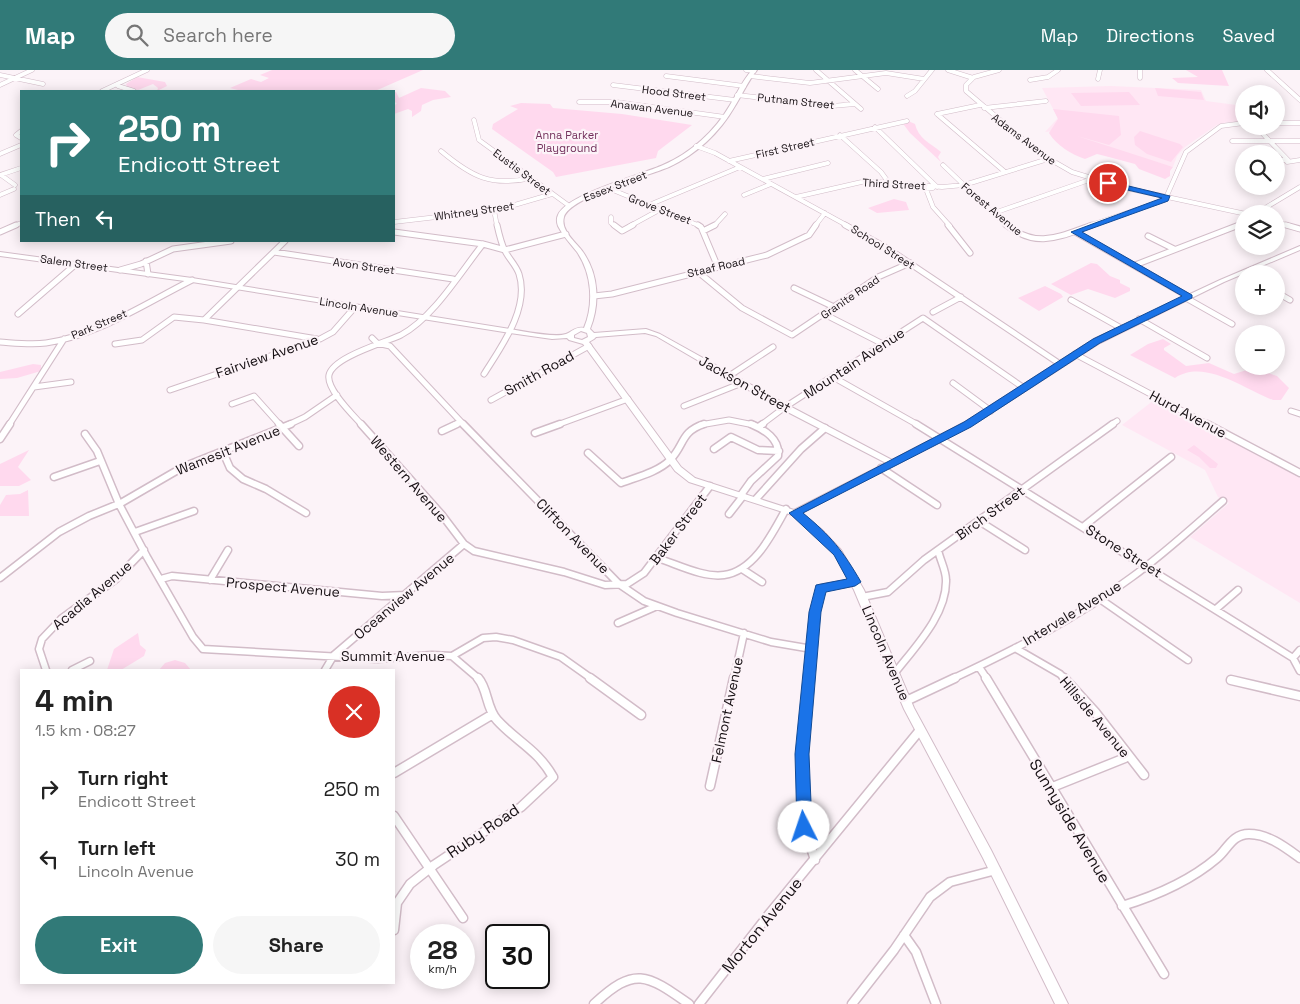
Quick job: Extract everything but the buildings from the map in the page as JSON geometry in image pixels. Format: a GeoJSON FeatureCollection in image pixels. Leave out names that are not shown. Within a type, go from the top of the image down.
{"type":"FeatureCollection","features":[{"type":"Feature","properties":{"kind":"main road","name":"Essex Street"},"geometry":{"type":"LineString","coordinates":[[566,234],[561,227],[560,218],[568,205],[671,164],[696,146],[714,131],[754,70]]}},
{"type":"Feature","properties":{"kind":"main road"},"geometry":{"type":"LineString","coordinates":[[566,234],[583,255],[591,275],[594,296],[589,332],[590,340],[587,344],[573,341],[569,336]]}},
{"type":"Feature","properties":{"kind":"main road"},"geometry":{"type":"LineString","coordinates":[[1262,265],[1300,248]]}},
{"type":"Feature","properties":{"kind":"main road","name":"Salem Street"},"geometry":{"type":"LineString","coordinates":[[0,254],[148,274]]}},
{"type":"Feature","properties":{"kind":"main road","name":"Lincoln Avenue"},"geometry":{"type":"LineString","coordinates":[[148,274],[510,332],[552,337],[569,336]]}},
{"type":"Feature","properties":{"kind":"main road"},"geometry":{"type":"LineString","coordinates":[[790,511],[892,463],[991,411],[1075,354],[1121,328],[1235,277]]}},
{"type":"Feature","properties":{"kind":"main road","name":"Jackson Street"},"geometry":{"type":"LineString","coordinates":[[569,336],[574,331],[646,331],[658,335],[785,408],[892,463]]}},
{"type":"Feature","properties":{"kind":"main road","name":"Lincoln Avenue"},"geometry":{"type":"LineString","coordinates":[[587,344],[678,469],[692,480],[790,511],[819,532],[838,552],[862,597],[920,730],[996,870],[1062,1004]]}},
{"type":"Feature","properties":{"kind":"street"},"geometry":{"type":"LineString","coordinates":[[0,85],[32,70]]}},
{"type":"Feature","properties":{"kind":"street"},"geometry":{"type":"LineString","coordinates":[[105,90],[118,86],[147,70]]}},
{"type":"Feature","properties":{"kind":"street"},"geometry":{"type":"LineString","coordinates":[[746,70],[754,70]]}},
{"type":"Feature","properties":{"kind":"street"},"geometry":{"type":"LineString","coordinates":[[816,70],[861,109]]}},
{"type":"Feature","properties":{"kind":"street"},"geometry":{"type":"LineString","coordinates":[[855,70],[878,89]]}},
{"type":"Feature","properties":{"kind":"street"},"geometry":{"type":"LineString","coordinates":[[906,96],[915,91],[932,70]]}},
{"type":"Feature","properties":{"kind":"street"},"geometry":{"type":"LineString","coordinates":[[948,70],[972,78],[998,70]]}},
{"type":"Feature","properties":{"kind":"street"},"geometry":{"type":"LineString","coordinates":[[1030,80],[1048,77],[1058,70]]}},
{"type":"Feature","properties":{"kind":"street"},"geometry":{"type":"LineString","coordinates":[[1098,79],[1100,70]]}},
{"type":"Feature","properties":{"kind":"street"},"geometry":{"type":"LineString","coordinates":[[1140,70],[1140,78]]}},
{"type":"Feature","properties":{"kind":"street"},"geometry":{"type":"LineString","coordinates":[[1267,70],[1300,100]]}},
{"type":"Feature","properties":{"kind":"street"},"geometry":{"type":"LineString","coordinates":[[750,76],[810,83],[888,73],[924,79]]}},
{"type":"Feature","properties":{"kind":"street"},"geometry":{"type":"LineString","coordinates":[[0,75],[43,84]]}},
{"type":"Feature","properties":{"kind":"street"},"geometry":{"type":"LineString","coordinates":[[666,76],[744,86]]}},
{"type":"Feature","properties":{"kind":"street","name":"Adams Avenue"},"geometry":{"type":"LineString","coordinates":[[972,78],[967,84],[966,90],[982,107],[1048,159],[1092,179],[1235,212]]}},
{"type":"Feature","properties":{"kind":"street","name":"Hood Street"},"geometry":{"type":"LineString","coordinates":[[613,85],[736,98]]}},
{"type":"Feature","properties":{"kind":"street"},"geometry":{"type":"LineString","coordinates":[[118,86],[131,90]]}},
{"type":"Feature","properties":{"kind":"street","name":"Putnam Street"},"geometry":{"type":"LineString","coordinates":[[736,98],[832,106],[854,104]]}},
{"type":"Feature","properties":{"kind":"street"},"geometry":{"type":"LineString","coordinates":[[1005,172],[937,114],[982,107],[1046,101]]}},
{"type":"Feature","properties":{"kind":"street","name":"Anawan Avenue"},"geometry":{"type":"LineString","coordinates":[[579,102],[616,102],[725,116]]}},
{"type":"Feature","properties":{"kind":"street","name":"Eustis Street"},"geometry":{"type":"LineString","coordinates":[[474,120],[480,136],[479,140],[568,205]]}},
{"type":"Feature","properties":{"kind":"street","name":"First Street"},"geometry":{"type":"LineString","coordinates":[[729,161],[874,127],[907,122]]}},
{"type":"Feature","properties":{"kind":"street"},"geometry":{"type":"LineString","coordinates":[[1285,123],[1300,123]]}},
{"type":"Feature","properties":{"kind":"street"},"geometry":{"type":"LineString","coordinates":[[1075,232],[1165,200],[1182,158],[1193,146],[1221,126],[1235,124]]}},
{"type":"Feature","properties":{"kind":"street"},"geometry":{"type":"LineString","coordinates":[[874,127],[936,187]]}},
{"type":"Feature","properties":{"kind":"street"},"geometry":{"type":"LineString","coordinates":[[840,135],[881,172],[889,183]]}},
{"type":"Feature","properties":{"kind":"street"},"geometry":{"type":"LineString","coordinates":[[1264,135],[1287,161],[1300,160]]}},
{"type":"Feature","properties":{"kind":"street"},"geometry":{"type":"LineString","coordinates":[[1232,141],[1300,141]]}},
{"type":"Feature","properties":{"kind":"street"},"geometry":{"type":"LineString","coordinates":[[0,154],[20,144]]}},
{"type":"Feature","properties":{"kind":"street","name":"School Street"},"geometry":{"type":"LineString","coordinates":[[696,146],[729,161],[796,197],[910,263],[1060,364]]}},
{"type":"Feature","properties":{"kind":"street"},"geometry":{"type":"LineString","coordinates":[[441,151],[464,171],[483,179],[501,183],[532,178]]}},
{"type":"Feature","properties":{"kind":"street","name":"Third Street"},"geometry":{"type":"LineString","coordinates":[[796,197],[866,181],[936,187],[964,185],[1048,159]]}},
{"type":"Feature","properties":{"kind":"street"},"geometry":{"type":"LineString","coordinates":[[763,179],[828,163]]}},
{"type":"Feature","properties":{"kind":"street","name":"Forest Avenue"},"geometry":{"type":"LineString","coordinates":[[943,165],[994,213],[1022,236],[1034,240],[1048,240],[1075,232]]}},
{"type":"Feature","properties":{"kind":"street"},"geometry":{"type":"LineString","coordinates":[[649,205],[740,167]]}},
{"type":"Feature","properties":{"kind":"street"},"geometry":{"type":"LineString","coordinates":[[0,175],[20,168]]}},
{"type":"Feature","properties":{"kind":"street"},"geometry":{"type":"LineString","coordinates":[[0,175],[15,187],[0,195]]}},
{"type":"Feature","properties":{"kind":"street"},"geometry":{"type":"LineString","coordinates":[[994,213],[1092,179]]}},
{"type":"Feature","properties":{"kind":"street"},"geometry":{"type":"LineString","coordinates":[[744,195],[771,184]]}},
{"type":"Feature","properties":{"kind":"street"},"geometry":{"type":"LineString","coordinates":[[936,187],[926,189],[928,200],[970,253]]}},
{"type":"Feature","properties":{"kind":"street"},"geometry":{"type":"LineString","coordinates":[[1270,205],[1300,187]]}},
{"type":"Feature","properties":{"kind":"street","name":"Grove Street"},"geometry":{"type":"LineString","coordinates":[[608,188],[696,222],[717,265]]}},
{"type":"Feature","properties":{"kind":"street","name":"Whitney Street"},"geometry":{"type":"LineString","coordinates":[[395,222],[494,210],[552,194]]}},
{"type":"Feature","properties":{"kind":"street"},"geometry":{"type":"LineString","coordinates":[[611,217],[611,223],[622,231],[661,209]]}},
{"type":"Feature","properties":{"kind":"street"},"geometry":{"type":"LineString","coordinates":[[484,374],[510,332],[520,294],[520,277],[513,261],[505,250],[494,210]]}},
{"type":"Feature","properties":{"kind":"street","name":"Staaf Road"},"geometry":{"type":"LineString","coordinates":[[594,296],[612,294],[717,265],[767,255],[809,235],[825,213]]}},
{"type":"Feature","properties":{"kind":"street"},"geometry":{"type":"LineString","coordinates":[[702,231],[713,227],[725,214]]}},
{"type":"Feature","properties":{"kind":"street"},"geometry":{"type":"LineString","coordinates":[[0,232],[20,223]]}},
{"type":"Feature","properties":{"kind":"street"},"geometry":{"type":"LineString","coordinates":[[1285,225],[1300,229]]}},
{"type":"Feature","properties":{"kind":"street"},"geometry":{"type":"LineString","coordinates":[[1135,265],[1235,226]]}},
{"type":"Feature","properties":{"kind":"street"},"geometry":{"type":"LineString","coordinates":[[395,232],[482,244],[505,250],[566,234]]}},
{"type":"Feature","properties":{"kind":"street"},"geometry":{"type":"LineString","coordinates":[[1075,232],[1135,265],[1232,324]]}},
{"type":"Feature","properties":{"kind":"street"},"geometry":{"type":"LineString","coordinates":[[1148,236],[1174,249]]}},
{"type":"Feature","properties":{"kind":"street"},"geometry":{"type":"LineString","coordinates":[[120,270],[172,249],[224,242]]}},
{"type":"Feature","properties":{"kind":"street"},"geometry":{"type":"LineString","coordinates":[[204,320],[284,242]]}},
{"type":"Feature","properties":{"kind":"street","name":"Western Avenue"},"geometry":{"type":"LineString","coordinates":[[482,244],[424,318],[402,334],[338,362],[329,374],[329,384],[370,436],[442,515],[464,544],[474,551],[564,572],[605,585],[620,584]]}},
{"type":"Feature","properties":{"kind":"street","name":"Avon Street"},"geometry":{"type":"LineString","coordinates":[[274,252],[453,279]]}},
{"type":"Feature","properties":{"kind":"street"},"geometry":{"type":"LineString","coordinates":[[146,261],[148,274]]}},
{"type":"Feature","properties":{"kind":"street","name":"Granite Road"},"geometry":{"type":"LineString","coordinates":[[697,271],[727,300],[760,321],[792,335],[878,277],[910,263]]}},
{"type":"Feature","properties":{"kind":"street"},"geometry":{"type":"LineString","coordinates":[[18,314],[76,264]]}},
{"type":"Feature","properties":{"kind":"street","name":"Park Street"},"geometry":{"type":"LineString","coordinates":[[0,342],[40,343],[64,339],[100,326],[192,280]]}},
{"type":"Feature","properties":{"kind":"street"},"geometry":{"type":"LineString","coordinates":[[794,288],[834,307]]}},
{"type":"Feature","properties":{"kind":"street"},"geometry":{"type":"LineString","coordinates":[[933,312],[961,297]]}},
{"type":"Feature","properties":{"kind":"street"},"geometry":{"type":"LineString","coordinates":[[1285,297],[1290,300]]}},
{"type":"Feature","properties":{"kind":"street"},"geometry":{"type":"LineString","coordinates":[[1071,300],[1121,328]]}},
{"type":"Feature","properties":{"kind":"street","name":"Fairview Avenue"},"geometry":{"type":"LineString","coordinates":[[170,390],[320,339],[333,332],[355,307]]}},
{"type":"Feature","properties":{"kind":"street"},"geometry":{"type":"LineString","coordinates":[[824,314],[883,344]]}},
{"type":"Feature","properties":{"kind":"street"},"geometry":{"type":"LineString","coordinates":[[115,344],[133,342],[150,336],[174,317],[204,320],[320,339]]}},
{"type":"Feature","properties":{"kind":"street"},"geometry":{"type":"LineString","coordinates":[[923,318],[1024,388]]}},
{"type":"Feature","properties":{"kind":"street","name":"Mountain Avenue"},"geometry":{"type":"LineString","coordinates":[[785,408],[871,354],[923,318]]}},
{"type":"Feature","properties":{"kind":"street"},"geometry":{"type":"LineString","coordinates":[[1139,319],[1207,358]]}},
{"type":"Feature","properties":{"kind":"street","name":"Clifton Avenue"},"geometry":{"type":"LineString","coordinates":[[372,338],[376,343],[390,346],[461,422],[620,584],[644,601],[771,642],[812,649]]}},
{"type":"Feature","properties":{"kind":"street"},"geometry":{"type":"LineString","coordinates":[[0,439],[64,339]]}},
{"type":"Feature","properties":{"kind":"street","name":"Smith Road"},"geometry":{"type":"LineString","coordinates":[[490,400],[587,344]]}},
{"type":"Feature","properties":{"kind":"street"},"geometry":{"type":"LineString","coordinates":[[729,376],[773,347]]}},
{"type":"Feature","properties":{"kind":"street","name":"Hurd Avenue"},"geometry":{"type":"LineString","coordinates":[[1075,354],[1300,473]]}},
{"type":"Feature","properties":{"kind":"street","name":"Stone Street"},"geometry":{"type":"LineString","coordinates":[[833,377],[941,438],[1024,488],[1293,658],[1300,671]]}},
{"type":"Feature","properties":{"kind":"street"},"geometry":{"type":"LineString","coordinates":[[34,388],[71,382]]}},
{"type":"Feature","properties":{"kind":"street"},"geometry":{"type":"LineString","coordinates":[[953,382],[960,390],[991,411]]}},
{"type":"Feature","properties":{"kind":"street"},"geometry":{"type":"LineString","coordinates":[[684,406],[742,383]]}},
{"type":"Feature","properties":{"kind":"street","name":"Wamesit Avenue"},"geometry":{"type":"LineString","coordinates":[[0,578],[60,532],[89,516],[119,504],[183,467],[305,417],[337,395]]}},
{"type":"Feature","properties":{"kind":"street"},"geometry":{"type":"LineString","coordinates":[[232,404],[254,397],[299,446]]}},
{"type":"Feature","properties":{"kind":"street"},"geometry":{"type":"LineString","coordinates":[[535,433],[628,399]]}},
{"type":"Feature","properties":{"kind":"street"},"geometry":{"type":"LineString","coordinates":[[760,426],[785,408]]}},
{"type":"Feature","properties":{"kind":"street"},"geometry":{"type":"LineString","coordinates":[[1291,411],[1300,414]]}},
{"type":"Feature","properties":{"kind":"street"},"geometry":{"type":"LineString","coordinates":[[588,453],[622,484],[670,459],[679,442],[689,431],[701,426],[742,420],[760,426],[779,446],[778,456],[751,481],[729,514]]}},
{"type":"Feature","properties":{"kind":"street"},"geometry":{"type":"LineString","coordinates":[[442,430],[461,422]]}},
{"type":"Feature","properties":{"kind":"street","name":"Birch Street"},"geometry":{"type":"LineString","coordinates":[[862,597],[888,592],[938,550],[1117,422]]}},
{"type":"Feature","properties":{"kind":"street"},"geometry":{"type":"LineString","coordinates":[[756,499],[801,449],[825,428]]}},
{"type":"Feature","properties":{"kind":"street","name":"Summit Avenue"},"geometry":{"type":"LineString","coordinates":[[85,434],[97,451],[119,504],[134,532],[193,637],[203,649],[377,659],[452,656],[483,638],[496,637],[513,640],[561,657],[641,715]]}},
{"type":"Feature","properties":{"kind":"street"},"geometry":{"type":"LineString","coordinates":[[714,449],[731,437],[758,450],[779,451]]}},
{"type":"Feature","properties":{"kind":"street"},"geometry":{"type":"LineString","coordinates":[[222,452],[230,468],[243,479],[266,489],[306,513]]}},
{"type":"Feature","properties":{"kind":"street"},"geometry":{"type":"LineString","coordinates":[[1084,526],[1171,457]]}},
{"type":"Feature","properties":{"kind":"street"},"geometry":{"type":"LineString","coordinates":[[54,477],[100,461]]}},
{"type":"Feature","properties":{"kind":"street"},"geometry":{"type":"LineString","coordinates":[[881,468],[937,505]]}},
{"type":"Feature","properties":{"kind":"street","name":"Baker Street"},"geometry":{"type":"LineString","coordinates":[[620,584],[627,584],[644,573],[710,486]]}},
{"type":"Feature","properties":{"kind":"street","name":"Intervale Avenue"},"geometry":{"type":"LineString","coordinates":[[906,701],[979,667],[1100,599],[1146,565],[1223,501]]}},
{"type":"Feature","properties":{"kind":"street"},"geometry":{"type":"LineString","coordinates":[[657,558],[723,576],[742,569],[790,511]]}},
{"type":"Feature","properties":{"kind":"street"},"geometry":{"type":"LineString","coordinates":[[134,532],[194,512]]}},
{"type":"Feature","properties":{"kind":"street"},"geometry":{"type":"LineString","coordinates":[[979,521],[1025,550]]}},
{"type":"Feature","properties":{"kind":"street","name":"Oceanview Avenue"},"geometry":{"type":"LineString","coordinates":[[326,669],[333,656],[406,596],[464,544]]}},
{"type":"Feature","properties":{"kind":"street","name":"Acadia Avenue"},"geometry":{"type":"LineString","coordinates":[[46,669],[39,649],[42,638],[61,619],[116,578],[144,550]]}},
{"type":"Feature","properties":{"kind":"street"},"geometry":{"type":"LineString","coordinates":[[210,580],[228,550]]}},
{"type":"Feature","properties":{"kind":"street"},"geometry":{"type":"LineString","coordinates":[[894,674],[912,652],[944,601],[946,580],[938,550]]}},
{"type":"Feature","properties":{"kind":"street"},"geometry":{"type":"LineString","coordinates":[[742,569],[762,582]]}},
{"type":"Feature","properties":{"kind":"street","name":"Prospect Avenue"},"geometry":{"type":"LineString","coordinates":[[161,579],[172,576],[382,596],[406,596]]}},
{"type":"Feature","properties":{"kind":"street"},"geometry":{"type":"LineString","coordinates":[[815,860],[803,823],[802,754],[815,612],[821,588],[855,582]]}},
{"type":"Feature","properties":{"kind":"street"},"geometry":{"type":"LineString","coordinates":[[1216,609],[1238,590]]}},
{"type":"Feature","properties":{"kind":"street"},"geometry":{"type":"LineString","coordinates":[[1100,599],[1188,660]]}},
{"type":"Feature","properties":{"kind":"street"},"geometry":{"type":"LineString","coordinates":[[618,623],[658,606]]}},
{"type":"Feature","properties":{"kind":"street","name":"Felmont Avenue"},"geometry":{"type":"LineString","coordinates":[[710,786],[744,633]]}},
{"type":"Feature","properties":{"kind":"street","name":"Hillside Avenue"},"geometry":{"type":"LineString","coordinates":[[1015,648],[1060,674],[1095,712],[1126,755],[1144,775]]}},
{"type":"Feature","properties":{"kind":"street"},"geometry":{"type":"LineString","coordinates":[[1293,658],[1300,650]]}},
{"type":"Feature","properties":{"kind":"street"},"geometry":{"type":"LineString","coordinates":[[395,772],[493,714],[488,706],[482,683],[470,670],[452,656]]}},
{"type":"Feature","properties":{"kind":"street"},"geometry":{"type":"LineString","coordinates":[[74,669],[90,661]]}},
{"type":"Feature","properties":{"kind":"street","name":"Sunnyside Avenue"},"geometry":{"type":"LineString","coordinates":[[979,667],[1050,788],[1164,974]]}},
{"type":"Feature","properties":{"kind":"street"},"geometry":{"type":"LineString","coordinates":[[1231,680],[1300,696]]}},
{"type":"Feature","properties":{"kind":"street","name":"Ruby Road"},"geometry":{"type":"LineString","coordinates":[[395,906],[400,897],[428,868],[459,849],[538,794],[553,777],[543,760],[493,714]]}},
{"type":"Feature","properties":{"kind":"street","name":"Morton Avenue"},"geometry":{"type":"LineString","coordinates":[[699,1004],[708,990],[920,730]]}},
{"type":"Feature","properties":{"kind":"street"},"geometry":{"type":"LineString","coordinates":[[1050,788],[1125,758],[1126,755]]}},
{"type":"Feature","properties":{"kind":"street"},"geometry":{"type":"LineString","coordinates":[[395,818],[463,918]]}},
{"type":"Feature","properties":{"kind":"street"},"geometry":{"type":"LineString","coordinates":[[1122,906],[1146,899],[1195,875],[1219,857],[1225,847],[1238,837],[1249,834],[1276,841],[1300,858]]}},
{"type":"Feature","properties":{"kind":"street"},"geometry":{"type":"LineString","coordinates":[[852,1004],[904,936],[930,897],[950,882],[996,870]]}},
{"type":"Feature","properties":{"kind":"street"},"geometry":{"type":"LineString","coordinates":[[904,936],[916,952],[936,1004]]}},
{"type":"Feature","properties":{"kind":"street"},"geometry":{"type":"LineString","coordinates":[[594,1004],[619,983],[643,978],[652,978],[689,1004]]}},
{"type":"Feature","properties":{"kind":"shaded area"},"geometry":{"type":"Polygon","coordinates":[[[1111,86],[1201,90],[1206,101],[1235,105],[1235,122],[1217,125],[1185,147],[1177,156],[1173,167],[1053,131],[1045,132],[1058,118],[1042,88],[1111,86]]]}},
{"type":"Feature","properties":{"kind":"shaded area"},"geometry":{"type":"Polygon","coordinates":[[[1154,400],[1300,478],[1300,603],[1190,537],[1229,503],[1218,497],[1205,470],[1122,425],[1154,400]]]}},
{"type":"Feature","properties":{"kind":"green space"},"geometry":{"type":"Polygon","coordinates":[[[272,70],[423,70],[377,90],[238,90],[230,88],[251,79],[261,82],[269,78],[260,75],[272,70]]]}},
{"type":"Feature","properties":{"kind":"green space"},"geometry":{"type":"Polygon","coordinates":[[[1186,70],[1222,70],[1229,86],[1178,83],[1172,78],[1198,77],[1186,70]]]}},
{"type":"Feature","properties":{"kind":"green space"},"geometry":{"type":"Polygon","coordinates":[[[137,77],[165,82],[167,86],[157,90],[158,88],[153,84],[138,90],[127,87],[126,84],[137,77]]]}},
{"type":"Feature","properties":{"kind":"green space"},"geometry":{"type":"Polygon","coordinates":[[[421,88],[445,91],[451,97],[433,100],[422,105],[421,111],[412,117],[412,111],[408,109],[395,114],[395,105],[397,103],[395,102],[395,92],[399,98],[421,88]]]}},
{"type":"Feature","properties":{"kind":"green space"},"geometry":{"type":"Polygon","coordinates":[[[1155,88],[1201,92],[1204,100],[1158,96],[1155,88]]]}},
{"type":"Feature","properties":{"kind":"green space"},"geometry":{"type":"Polygon","coordinates":[[[1129,92],[1140,105],[1081,106],[1071,93],[1129,92]]]}},
{"type":"Feature","properties":{"kind":"green space","name":"Anna Parker Playground"},"geometry":{"type":"Polygon","coordinates":[[[521,103],[550,104],[553,108],[622,114],[692,125],[658,151],[656,158],[556,177],[553,172],[492,129],[493,124],[518,109],[510,106],[521,103]]]}},
{"type":"Feature","properties":{"kind":"green space"},"geometry":{"type":"Polygon","coordinates":[[[1053,109],[1119,116],[1121,135],[1109,145],[1077,136],[1173,167],[1170,171],[1170,176],[1165,179],[1139,169],[1135,164],[1097,154],[1085,159],[1070,152],[1060,146],[1049,133],[1058,119],[1053,109]]]}},
{"type":"Feature","properties":{"kind":"green space"},"geometry":{"type":"Polygon","coordinates":[[[906,120],[915,124],[922,137],[941,152],[938,157],[941,162],[910,133],[901,121],[906,120]]]}},
{"type":"Feature","properties":{"kind":"green space"},"geometry":{"type":"Polygon","coordinates":[[[1140,131],[1180,144],[1183,147],[1171,162],[1147,154],[1135,145],[1134,137],[1140,131]]]}},
{"type":"Feature","properties":{"kind":"green space"},"geometry":{"type":"Polygon","coordinates":[[[894,199],[906,202],[909,210],[877,213],[868,208],[894,199]]]}},
{"type":"Feature","properties":{"kind":"green space"},"geometry":{"type":"Polygon","coordinates":[[[1091,263],[1097,264],[1110,276],[1120,280],[1120,283],[1130,288],[1130,291],[1115,298],[1088,289],[1071,295],[1051,284],[1091,263]]]}},
{"type":"Feature","properties":{"kind":"green space"},"geometry":{"type":"Polygon","coordinates":[[[1045,286],[1061,294],[1063,297],[1039,311],[1018,298],[1045,286]]]}},
{"type":"Feature","properties":{"kind":"green space"},"geometry":{"type":"Polygon","coordinates":[[[1163,339],[1171,344],[1164,348],[1164,350],[1186,366],[1209,363],[1235,375],[1274,375],[1289,388],[1281,400],[1273,400],[1238,383],[1212,374],[1187,373],[1175,378],[1130,355],[1148,344],[1163,339]]]}},
{"type":"Feature","properties":{"kind":"green space"},"geometry":{"type":"Polygon","coordinates":[[[33,364],[41,365],[41,371],[17,378],[0,379],[0,372],[33,364]]]}},
{"type":"Feature","properties":{"kind":"green space"},"geometry":{"type":"Polygon","coordinates":[[[1194,445],[1218,464],[1216,468],[1210,468],[1199,457],[1187,450],[1194,445]]]}},
{"type":"Feature","properties":{"kind":"green space"},"geometry":{"type":"Polygon","coordinates":[[[29,450],[18,467],[31,480],[19,486],[0,486],[0,464],[29,450]]]}},
{"type":"Feature","properties":{"kind":"green space"},"geometry":{"type":"Polygon","coordinates":[[[28,490],[29,516],[0,516],[0,505],[6,495],[20,494],[28,490]]]}},
{"type":"Feature","properties":{"kind":"green space"},"geometry":{"type":"Polygon","coordinates":[[[138,633],[140,645],[146,650],[144,656],[123,669],[107,669],[114,649],[138,633]]]}},
{"type":"Feature","properties":{"kind":"green space"},"geometry":{"type":"Polygon","coordinates":[[[175,660],[185,663],[190,669],[160,669],[165,663],[175,660]]]}},
{"type":"Feature","properties":{"kind":"route"},"geometry":{"type":"LineString","coordinates":[[804,827],[802,754],[815,612],[821,588],[855,582],[838,552],[819,532],[795,513],[968,424],[994,409],[1096,341],[1189,297],[1075,232],[1165,200],[1166,196],[1108,183]]}}]}
